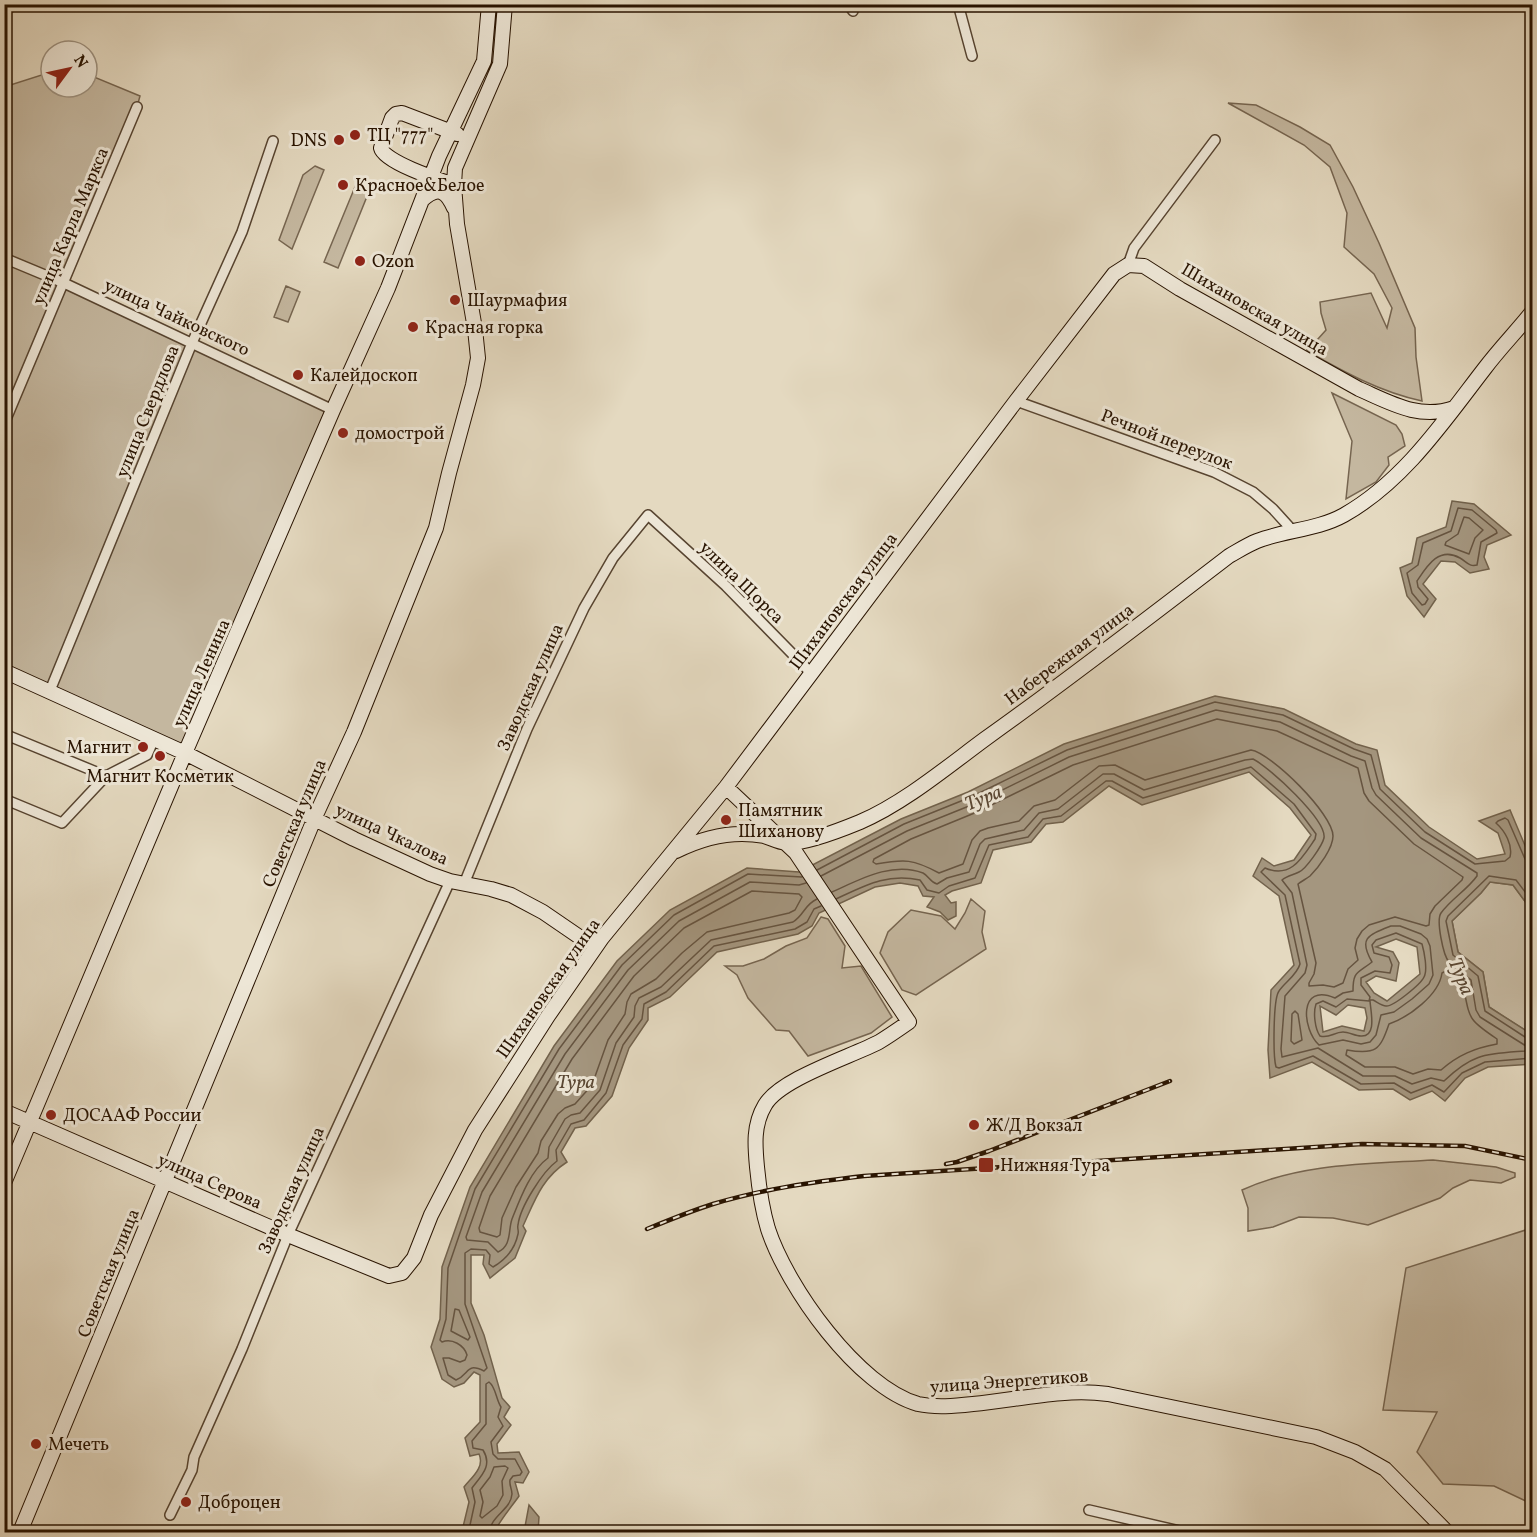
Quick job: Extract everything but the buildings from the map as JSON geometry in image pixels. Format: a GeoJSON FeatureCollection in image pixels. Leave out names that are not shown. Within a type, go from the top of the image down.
{"type":"FeatureCollection","features":[{"type":"Feature","properties":{"kind":"main road"},"geometry":{"type":"LineString","coordinates":[[4,7],[13,4]]}},
{"type":"Feature","properties":{"kind":"main road"},"geometry":{"type":"LineString","coordinates":[[489,4],[484,59],[496,65],[500,63],[505,5]]}},
{"type":"Feature","properties":{"kind":"main road","name":"улица Ленина"},"geometry":{"type":"LineString","coordinates":[[4,1184],[185,753],[388,288],[449,131],[484,59]]}},
{"type":"Feature","properties":{"kind":"main road","name":"Советская улица"},"geometry":{"type":"LineString","coordinates":[[20,1533],[315,817],[354,732],[436,528],[478,358],[455,210],[455,168],[500,63]]}},
{"type":"Feature","properties":{"kind":"main road"},"geometry":{"type":"LineString","coordinates":[[454,185],[386,157],[381,148],[392,117],[402,113],[467,139]]}},
{"type":"Feature","properties":{"kind":"main road"},"geometry":{"type":"LineString","coordinates":[[422,200],[431,192],[437,191],[445,194],[455,210]]}},
{"type":"Feature","properties":{"kind":"main road","name":"Шихановская улица"},"geometry":{"type":"LineString","coordinates":[[402,1273],[414,1258],[431,1215],[475,1130],[548,1016],[602,938],[726,787],[1105,284],[1122,268],[1138,264],[1149,268],[1191,295],[1359,389],[1402,407],[1425,413],[1454,408]]}},
{"type":"Feature","properties":{"kind":"main road","name":"Набережная улица"},"geometry":{"type":"LineString","coordinates":[[672,854],[698,841],[736,834],[763,836],[786,843],[836,831],[862,821],[886,807],[950,765],[1032,705],[1229,556],[1256,541],[1322,524],[1344,515],[1369,498],[1401,471],[1533,312]]}},
{"type":"Feature","properties":{"kind":"main road","name":"улица Чкалова"},"geometry":{"type":"LineString","coordinates":[[4,671],[185,753],[315,817],[354,839],[430,874],[511,895],[543,912],[584,939],[593,941],[602,938]]}},
{"type":"Feature","properties":{"kind":"main road"},"geometry":{"type":"LineString","coordinates":[[726,787],[786,843]]}},
{"type":"Feature","properties":{"kind":"main road","name":"улица Энергетиков"},"geometry":{"type":"LineString","coordinates":[[786,843],[796,853],[840,917],[909,1022],[880,1041],[793,1082],[771,1097],[758,1119],[755,1139],[759,1192],[769,1231],[778,1253],[816,1317],[856,1364],[881,1385],[918,1404],[956,1406],[1083,1391],[1108,1394],[1316,1437],[1355,1452],[1385,1469],[1447,1533]]}},
{"type":"Feature","properties":{"kind":"main road","name":"улица Серова"},"geometry":{"type":"LineString","coordinates":[[4,1111],[288,1235],[389,1276],[402,1273]]}},
{"type":"Feature","properties":{"kind":"street"},"geometry":{"type":"LineString","coordinates":[[958,4],[972,56]]}},
{"type":"Feature","properties":{"kind":"street","name":"улица Карла Маркса"},"geometry":{"type":"LineString","coordinates":[[4,424],[137,107]]}},
{"type":"Feature","properties":{"kind":"street"},"geometry":{"type":"LineString","coordinates":[[1128,265],[1134,248],[1215,140]]}},
{"type":"Feature","properties":{"kind":"street","name":"улица Свердлова"},"geometry":{"type":"LineString","coordinates":[[49,693],[192,343],[242,232],[273,141]]}},
{"type":"Feature","properties":{"kind":"street","name":"улица Чайковского"},"geometry":{"type":"LineString","coordinates":[[4,258],[64,283],[333,410]]}},
{"type":"Feature","properties":{"kind":"street","name":"Речной переулок"},"geometry":{"type":"LineString","coordinates":[[1016,401],[1214,472],[1252,492],[1273,509],[1293,531]]}},
{"type":"Feature","properties":{"kind":"street"},"geometry":{"type":"LineString","coordinates":[[1425,413],[1440,426]]}},
{"type":"Feature","properties":{"kind":"street","name":"улица Щорса"},"geometry":{"type":"LineString","coordinates":[[648,515],[726,586],[812,674]]}},
{"type":"Feature","properties":{"kind":"street","name":"Заводская улица"},"geometry":{"type":"LineString","coordinates":[[464,884],[527,729],[584,608],[613,558],[648,515]]}},
{"type":"Feature","properties":{"kind":"street"},"geometry":{"type":"LineString","coordinates":[[4,734],[106,776]]}},
{"type":"Feature","properties":{"kind":"street"},"geometry":{"type":"LineString","coordinates":[[4,799],[62,823],[106,776],[147,755],[154,739]]}},
{"type":"Feature","properties":{"kind":"street","name":"Заводская улица"},"geometry":{"type":"LineString","coordinates":[[170,1515],[192,1470],[194,1457],[242,1349],[288,1235],[450,881]]}},
{"type":"Feature","properties":{"kind":"street"},"geometry":{"type":"LineString","coordinates":[[1089,1510],[1185,1533]]}},
{"type":"Feature","properties":{"kind":"shaded area"},"geometry":{"type":"Polygon","coordinates":[[[39,76],[39,99],[99,99],[99,79],[140,96],[64,283],[333,410],[185,753],[5,671],[4,87],[39,76]]]}},
{"type":"Feature","properties":{"kind":"shaded area"},"geometry":{"type":"Polygon","coordinates":[[[1228,103],[1256,105],[1330,145],[1353,187],[1415,328],[1422,401],[1377,387],[1307,351],[1306,335],[1317,340],[1326,330],[1320,302],[1371,293],[1387,328],[1392,308],[1374,274],[1344,247],[1347,213],[1330,167],[1304,145],[1228,103]]]}},
{"type":"Feature","properties":{"kind":"shaded area"},"geometry":{"type":"Polygon","coordinates":[[[315,166],[324,170],[292,249],[279,240],[303,175],[315,166]]]}},
{"type":"Feature","properties":{"kind":"shaded area"},"geometry":{"type":"Polygon","coordinates":[[[357,182],[370,189],[338,268],[324,262],[357,182]]]}},
{"type":"Feature","properties":{"kind":"shaded area"},"geometry":{"type":"Polygon","coordinates":[[[286,286],[300,292],[288,322],[274,317],[286,286]]]}},
{"type":"Feature","properties":{"kind":"shaded area"},"geometry":{"type":"Polygon","coordinates":[[[1332,393],[1396,425],[1402,434],[1405,446],[1388,457],[1389,465],[1376,482],[1346,499],[1352,441],[1332,393]]]}},
{"type":"Feature","properties":{"kind":"shaded area"},"geometry":{"type":"Polygon","coordinates":[[[1490,882],[1513,885],[1532,911],[1532,1031],[1528,1032],[1489,1007],[1483,972],[1458,952],[1452,921],[1490,882]]]}},
{"type":"Feature","properties":{"kind":"shaded area"},"geometry":{"type":"Polygon","coordinates":[[[971,899],[985,911],[982,932],[986,949],[916,995],[902,990],[880,953],[888,932],[911,910],[941,916],[955,929],[971,899]]]}},
{"type":"Feature","properties":{"kind":"shaded area"},"geometry":{"type":"Polygon","coordinates":[[[821,917],[828,919],[845,946],[842,968],[861,966],[892,1017],[871,1033],[808,1056],[789,1031],[776,1030],[748,998],[737,975],[725,966],[743,966],[764,959],[786,946],[807,938],[821,917]]]}},
{"type":"Feature","properties":{"kind":"shaded area"},"geometry":{"type":"Polygon","coordinates":[[[1433,1160],[1496,1167],[1515,1173],[1515,1177],[1501,1183],[1470,1180],[1453,1188],[1440,1198],[1368,1225],[1333,1218],[1299,1217],[1273,1227],[1248,1231],[1248,1208],[1242,1190],[1264,1181],[1288,1174],[1335,1166],[1433,1160]]]}},
{"type":"Feature","properties":{"kind":"shaded area"},"geometry":{"type":"Polygon","coordinates":[[[1532,1228],[1532,1504],[1494,1486],[1443,1484],[1417,1452],[1437,1412],[1383,1410],[1406,1268],[1532,1228]]]}},
{"type":"Feature","properties":{"kind":"water"},"geometry":{"type":"Polygon","coordinates":[[[1452,501],[1474,504],[1511,535],[1487,545],[1484,557],[1489,569],[1470,573],[1455,562],[1441,561],[1423,584],[1436,599],[1424,617],[1407,596],[1400,568],[1412,563],[1417,538],[1446,527],[1452,501]]]}},
{"type":"Feature","properties":{"kind":"water","name":"Тура"},"geometry":{"type":"Polygon","coordinates":[[[1215,696],[1284,709],[1356,744],[1377,750],[1385,785],[1429,827],[1477,859],[1505,854],[1498,833],[1479,821],[1510,810],[1532,862],[1532,911],[1513,885],[1490,882],[1452,921],[1458,952],[1483,972],[1489,1007],[1528,1032],[1532,1031],[1532,1064],[1488,1067],[1465,1078],[1445,1101],[1432,1091],[1410,1100],[1393,1089],[1359,1090],[1312,1062],[1270,1078],[1268,1050],[1271,990],[1294,965],[1279,896],[1253,876],[1262,858],[1274,866],[1294,860],[1311,835],[1290,808],[1249,772],[1142,805],[1109,786],[1063,822],[1046,824],[1031,842],[993,850],[981,883],[945,895],[951,903],[956,902],[956,916],[948,920],[940,912],[927,907],[934,897],[923,896],[918,886],[900,883],[875,887],[819,913],[812,926],[798,934],[717,952],[670,997],[648,1008],[648,1020],[629,1048],[612,1096],[586,1126],[575,1128],[561,1152],[567,1162],[545,1182],[523,1226],[526,1231],[515,1258],[490,1278],[483,1264],[484,1255],[471,1255],[471,1303],[484,1335],[502,1398],[510,1407],[504,1417],[511,1425],[497,1444],[498,1453],[519,1452],[529,1472],[523,1483],[515,1482],[519,1496],[495,1532],[467,1532],[463,1527],[469,1502],[464,1487],[477,1472],[480,1459],[479,1454],[470,1456],[465,1438],[480,1422],[480,1375],[474,1372],[464,1383],[454,1387],[442,1379],[431,1347],[440,1319],[442,1267],[470,1187],[554,1046],[617,961],[670,910],[747,868],[799,872],[901,819],[968,792],[1064,744],[1215,696]],[[1396,939],[1376,947],[1393,952],[1399,963],[1396,981],[1376,976],[1366,982],[1374,993],[1387,1001],[1420,974],[1417,947],[1396,939]],[[1348,1005],[1336,1015],[1320,1006],[1323,1032],[1342,1026],[1364,1031],[1367,1018],[1365,1008],[1348,1005]]]}},
{"type":"Feature","properties":{"kind":"water"},"geometry":{"type":"Polygon","coordinates":[[[529,1505],[539,1517],[538,1532],[524,1532],[529,1505]]]}},
{"type":"Feature","properties":{"kind":"railway"},"geometry":{"type":"LineString","coordinates":[[946,1164],[989,1151],[1170,1081]]}},
{"type":"Feature","properties":{"kind":"railway"},"geometry":{"type":"LineString","coordinates":[[647,1229],[705,1207],[751,1194],[864,1176],[1362,1144],[1465,1146],[1532,1160]]}},
{"type":"Feature","properties":{"kind":"place","name":"ТЦ \"777\""},"geometry":{"type":"Point","coordinates":[355,135]}},
{"type":"Feature","properties":{"kind":"place","name":"DNS"},"geometry":{"type":"Point","coordinates":[339,140]}},
{"type":"Feature","properties":{"kind":"place","name":"Красное&Белое"},"geometry":{"type":"Point","coordinates":[343,185]}},
{"type":"Feature","properties":{"kind":"place","name":"Ozon"},"geometry":{"type":"Point","coordinates":[360,261]}},
{"type":"Feature","properties":{"kind":"place","name":"Шаурмафия"},"geometry":{"type":"Point","coordinates":[455,300]}},
{"type":"Feature","properties":{"kind":"place","name":"Красная горка"},"geometry":{"type":"Point","coordinates":[413,327]}},
{"type":"Feature","properties":{"kind":"place","name":"Калейдоскоп"},"geometry":{"type":"Point","coordinates":[298,375]}},
{"type":"Feature","properties":{"kind":"place","name":"домострой"},"geometry":{"type":"Point","coordinates":[343,433]}},
{"type":"Feature","properties":{"kind":"place","name":"Магнит"},"geometry":{"type":"Point","coordinates":[143,747]}},
{"type":"Feature","properties":{"kind":"place","name":"Магнит Косметик"},"geometry":{"type":"Point","coordinates":[160,756]}},
{"type":"Feature","properties":{"kind":"place","name":"Памятник Шиханову"},"geometry":{"type":"Point","coordinates":[726,820]}},
{"type":"Feature","properties":{"kind":"place","name":"ДОСААФ России"},"geometry":{"type":"Point","coordinates":[51,1115]}},
{"type":"Feature","properties":{"kind":"place","name":"Ж/Д Вокзал"},"geometry":{"type":"Point","coordinates":[974,1125]}},
{"type":"Feature","properties":{"kind":"place","name":"Нижняя Тура"},"geometry":{"type":"Point","coordinates":[986,1165]}},
{"type":"Feature","properties":{"kind":"place","name":"Мечеть"},"geometry":{"type":"Point","coordinates":[36,1444]}},
{"type":"Feature","properties":{"kind":"place","name":"Доброцен"},"geometry":{"type":"Point","coordinates":[186,1502]}}]}
